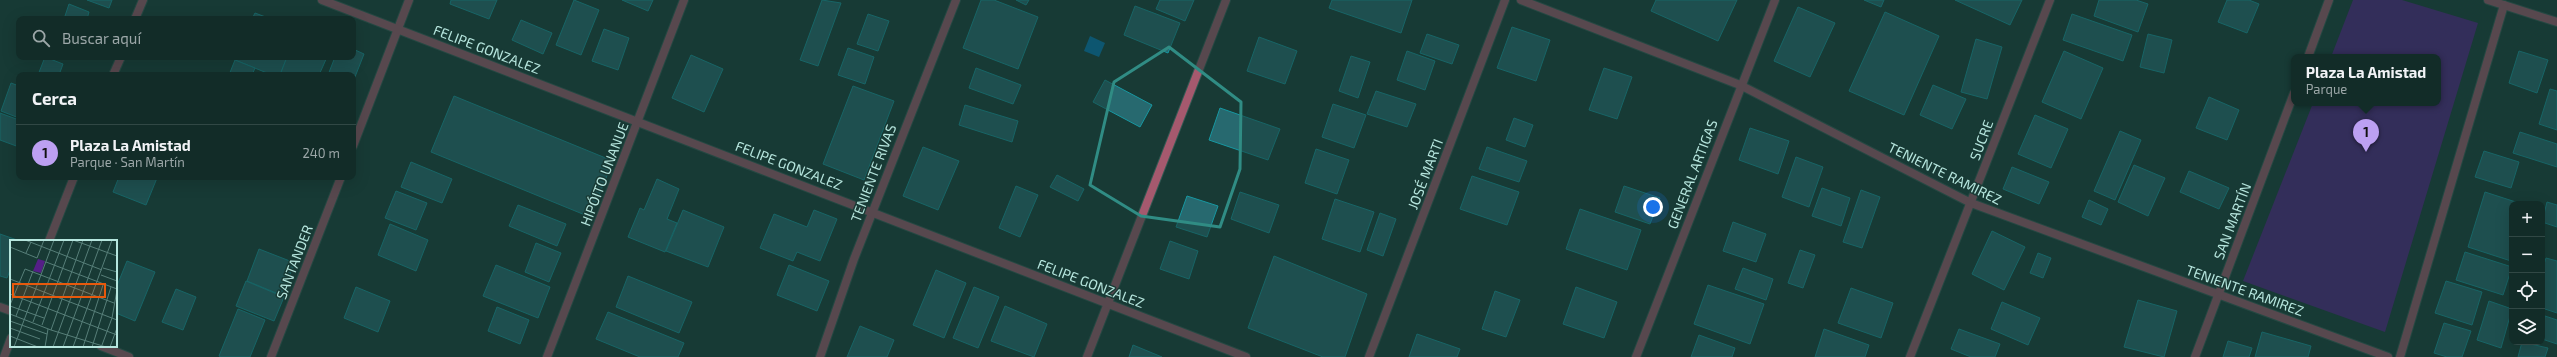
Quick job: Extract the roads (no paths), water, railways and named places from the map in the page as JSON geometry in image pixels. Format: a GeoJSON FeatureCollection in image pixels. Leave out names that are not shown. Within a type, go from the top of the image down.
{"type":"FeatureCollection","features":[{"type":"Feature","properties":{"kind":"street"},"geometry":{"type":"LineString","coordinates":[[136,16],[143,0]]}},
{"type":"Feature","properties":{"kind":"street","name":"FELIPE GONZALEZ"},"geometry":{"type":"LineString","coordinates":[[322,0],[639,121],[1246,357]]}},
{"type":"Feature","properties":{"kind":"street"},"geometry":{"type":"LineString","coordinates":[[356,138],[409,0]]}},
{"type":"Feature","properties":{"kind":"street","name":"HIPÓITO UNANUE"},"geometry":{"type":"LineString","coordinates":[[546,357],[639,121],[684,0]]}},
{"type":"Feature","properties":{"kind":"street","name":"TENIENTE RIVAS"},"geometry":{"type":"LineString","coordinates":[[820,357],[872,212],[956,0]]}},
{"type":"Feature","properties":{"kind":"street"},"geometry":{"type":"LineString","coordinates":[[1088,357],[1226,0]]}},
{"type":"Feature","properties":{"kind":"street","name":"JOSÉ MARTI"},"geometry":{"type":"LineString","coordinates":[[1369,357],[1505,0]]}},
{"type":"Feature","properties":{"kind":"street","name":"TENIENTE RAMIREZ"},"geometry":{"type":"LineString","coordinates":[[1521,0],[1740,85],[1971,203],[2388,357]]}},
{"type":"Feature","properties":{"kind":"street","name":"GENERAL ARTIGAS"},"geometry":{"type":"LineString","coordinates":[[1636,357],[1740,85],[1775,0]]}},
{"type":"Feature","properties":{"kind":"street","name":"SUCRE"},"geometry":{"type":"LineString","coordinates":[[1910,357],[2050,0]]}},
{"type":"Feature","properties":{"kind":"street"},"geometry":{"type":"LineString","coordinates":[[2309,54],[2329,0]]}},
{"type":"Feature","properties":{"kind":"street"},"geometry":{"type":"LineString","coordinates":[[2488,0],[2557,22]]}},
{"type":"Feature","properties":{"kind":"street"},"geometry":{"type":"LineString","coordinates":[[2400,357],[2504,5]]}},
{"type":"Feature","properties":{"kind":"street"},"geometry":{"type":"LineString","coordinates":[[115,72],[119,60]]}},
{"type":"Feature","properties":{"kind":"street","name":"SAN MARTÍN"},"geometry":{"type":"LineString","coordinates":[[2195,357],[2291,101]]}},
{"type":"Feature","properties":{"kind":"street"},"geometry":{"type":"LineString","coordinates":[[48,240],[73,180]]}},
{"type":"Feature","properties":{"kind":"street","name":"SANTANDER"},"geometry":{"type":"LineString","coordinates":[[271,357],[340,180]]}},
{"type":"Feature","properties":{"kind":"street"},"geometry":{"type":"LineString","coordinates":[[0,307],[10,311]]}},
{"type":"Feature","properties":{"kind":"street"},"geometry":{"type":"LineString","coordinates":[[4,357],[10,341]]}},
{"type":"Feature","properties":{"kind":"street"},"geometry":{"type":"LineString","coordinates":[[104,347],[129,357]]}},
{"type":"Feature","properties":{"kind":"water"},"geometry":{"type":"Polygon","coordinates":[[[1090,36],[1105,43],[1099,57],[1084,51],[1090,36]]]}},
{"type":"Feature","properties":{"kind":"place","name":"Plaza La Amistad"},"geometry":{"type":"Point","coordinates":[2366,152]}}]}
